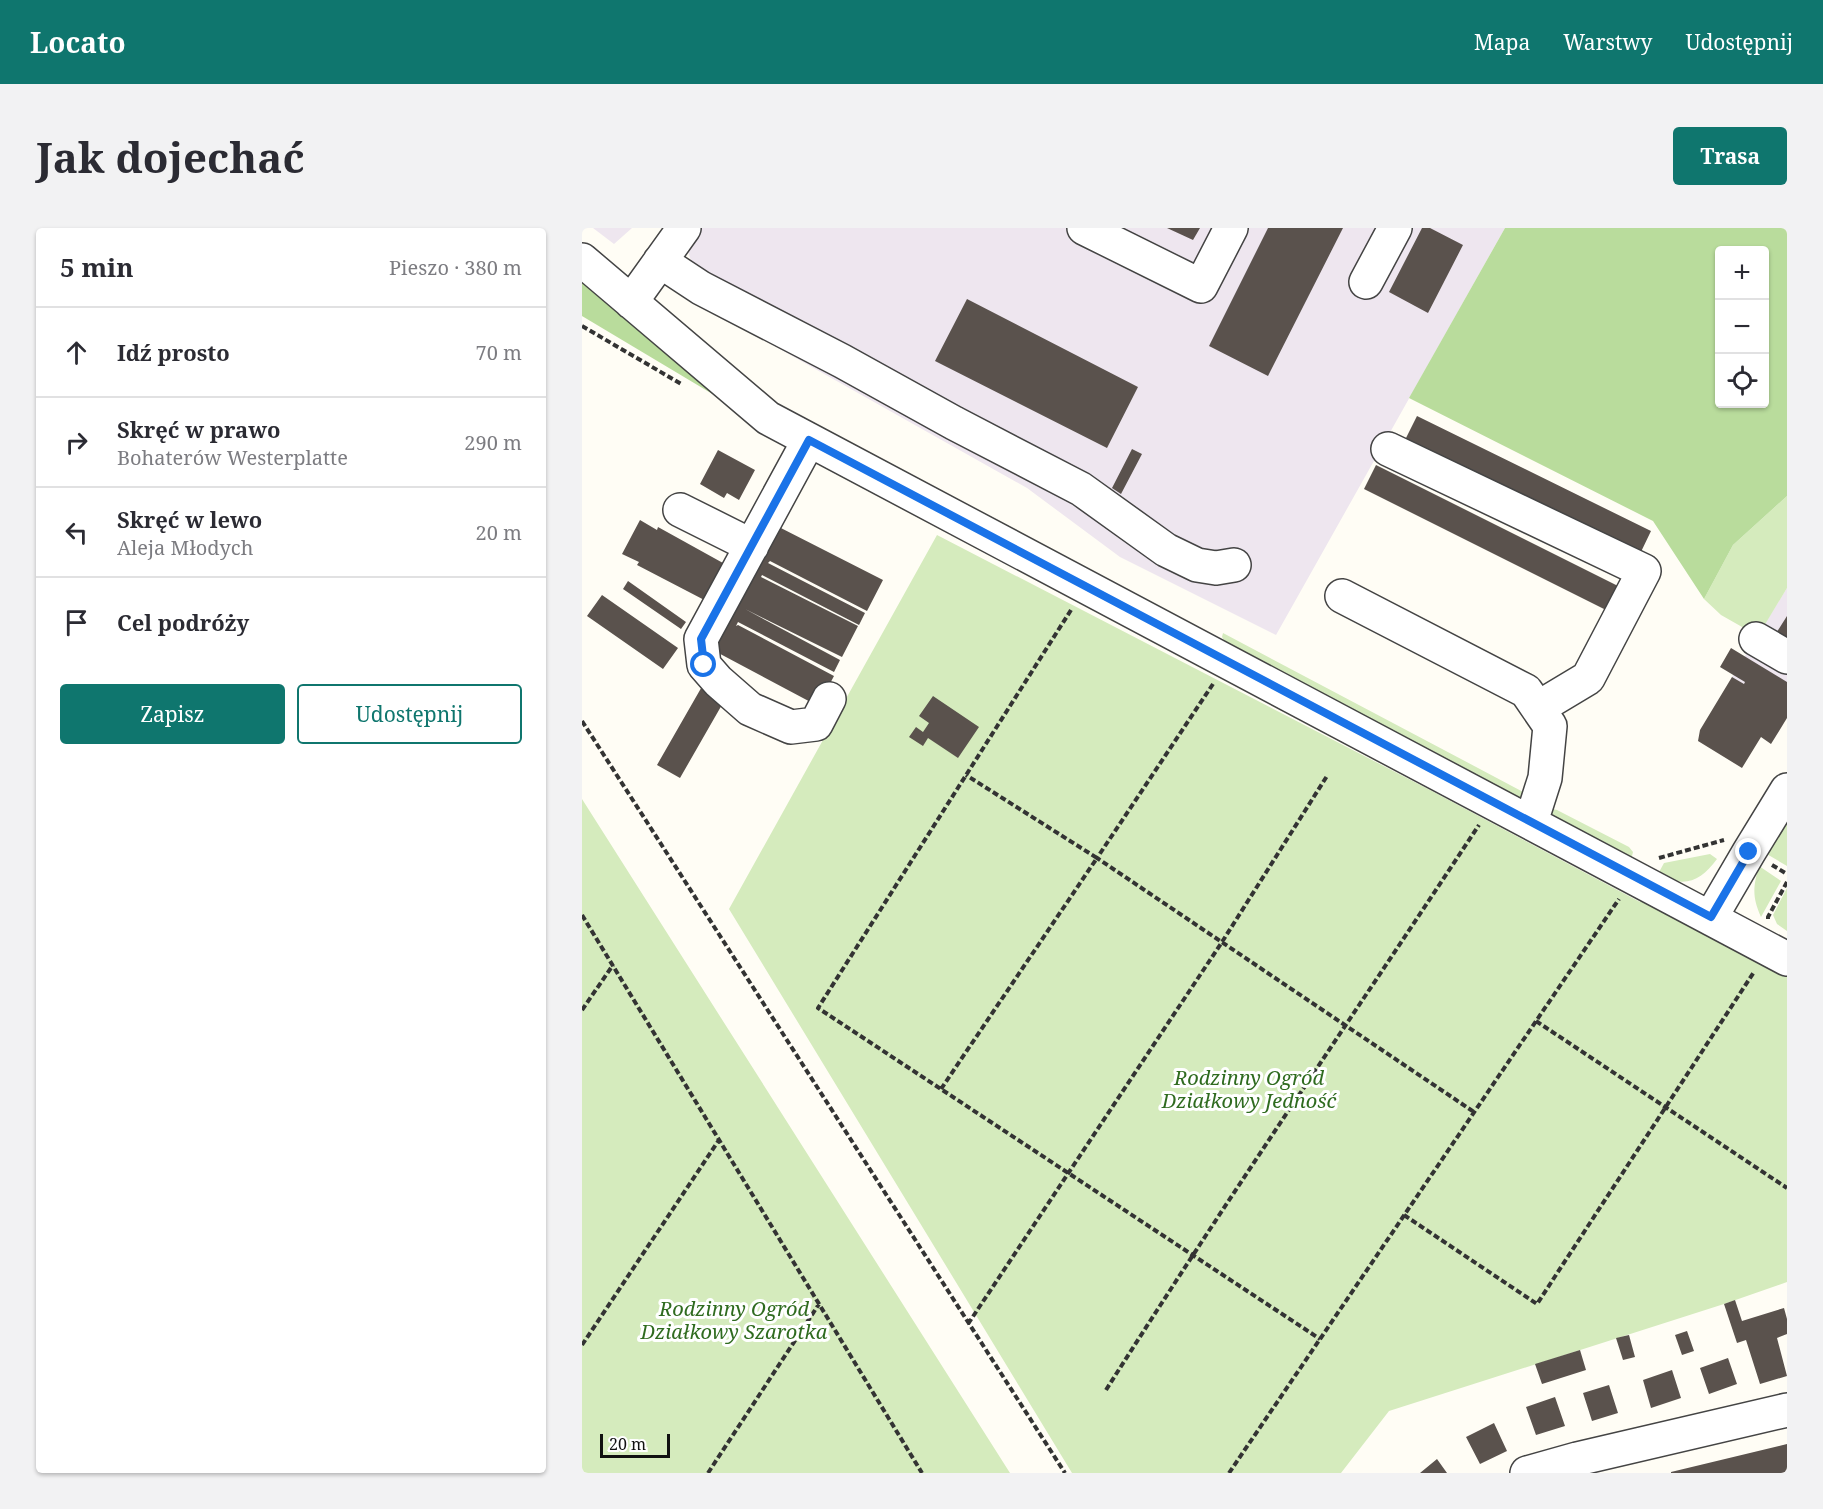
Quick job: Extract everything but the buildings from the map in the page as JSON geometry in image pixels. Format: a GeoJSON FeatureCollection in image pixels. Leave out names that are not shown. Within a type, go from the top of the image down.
{"type":"FeatureCollection","features":[{"type":"Feature","properties":{"kind":"street"},"geometry":{"type":"LineString","coordinates":[[631,302],[684,228]]}},
{"type":"Feature","properties":{"kind":"street"},"geometry":{"type":"LineString","coordinates":[[1084,228],[1201,286],[1231,228]]}},
{"type":"Feature","properties":{"kind":"street"},"geometry":{"type":"LineString","coordinates":[[1366,282],[1395,228]]}},
{"type":"Feature","properties":{"kind":"street"},"geometry":{"type":"LineString","coordinates":[[582,260],[768,418],[1787,959]]}},
{"type":"Feature","properties":{"kind":"street"},"geometry":{"type":"LineString","coordinates":[[660,261],[701,288],[1081,489],[1166,550],[1197,565],[1216,568],[1234,565]]}},
{"type":"Feature","properties":{"kind":"street"},"geometry":{"type":"LineString","coordinates":[[809,440],[701,639],[704,665],[718,681],[750,709],[791,727],[816,724],[828,699]]}},
{"type":"Feature","properties":{"kind":"street"},"geometry":{"type":"LineString","coordinates":[[1388,449],[1644,571],[1588,678],[1538,708]]}},
{"type":"Feature","properties":{"kind":"street"},"geometry":{"type":"LineString","coordinates":[[680,510],[752,546]]}},
{"type":"Feature","properties":{"kind":"street"},"geometry":{"type":"LineString","coordinates":[[1342,596],[1526,691],[1550,726],[1545,778],[1531,822]]}},
{"type":"Feature","properties":{"kind":"street"},"geometry":{"type":"LineString","coordinates":[[1756,639],[1787,657]]}},
{"type":"Feature","properties":{"kind":"street"},"geometry":{"type":"LineString","coordinates":[[1711,917],[1787,790]]}},
{"type":"Feature","properties":{"kind":"street"},"geometry":{"type":"LineString","coordinates":[[1527,1473],[1581,1466],[1787,1410]]}},
{"type":"Feature","properties":{"kind":"path"},"geometry":{"type":"LineString","coordinates":[[582,327],[651,366]]}},
{"type":"Feature","properties":{"kind":"path"},"geometry":{"type":"LineString","coordinates":[[1073,608],[818,1008],[1320,1339]]}},
{"type":"Feature","properties":{"kind":"path"},"geometry":{"type":"LineString","coordinates":[[941,1089],[1214,683]]}},
{"type":"Feature","properties":{"kind":"path"},"geometry":{"type":"LineString","coordinates":[[582,721],[1065,1473]]}},
{"type":"Feature","properties":{"kind":"path"},"geometry":{"type":"LineString","coordinates":[[966,775],[1097,858],[1474,1112]]}},
{"type":"Feature","properties":{"kind":"path"},"geometry":{"type":"LineString","coordinates":[[968,1324],[1222,942],[1327,776]]}},
{"type":"Feature","properties":{"kind":"path"},"geometry":{"type":"LineString","coordinates":[[1106,1390],[1191,1255],[1485,816]]}},
{"type":"Feature","properties":{"kind":"path"},"geometry":{"type":"LineString","coordinates":[[1656,859],[1727,839]]}},
{"type":"Feature","properties":{"kind":"path"},"geometry":{"type":"LineString","coordinates":[[1769,923],[1768,917],[1787,882]]}},
{"type":"Feature","properties":{"kind":"path"},"geometry":{"type":"LineString","coordinates":[[1229,1473],[1624,891]]}},
{"type":"Feature","properties":{"kind":"path"},"geometry":{"type":"LineString","coordinates":[[582,915],[922,1473]]}},
{"type":"Feature","properties":{"kind":"path"},"geometry":{"type":"LineString","coordinates":[[582,1010],[612,965]]}},
{"type":"Feature","properties":{"kind":"path"},"geometry":{"type":"LineString","coordinates":[[1404,1215],[1537,1305],[1754,970]]}},
{"type":"Feature","properties":{"kind":"path"},"geometry":{"type":"LineString","coordinates":[[1536,1021],[1787,1188]]}},
{"type":"Feature","properties":{"kind":"path"},"geometry":{"type":"LineString","coordinates":[[582,1345],[719,1140]]}},
{"type":"Feature","properties":{"kind":"path"},"geometry":{"type":"LineString","coordinates":[[708,1473],[819,1304]]}},
{"type":"Feature","properties":{"kind":"shaded area"},"geometry":{"type":"Polygon","coordinates":[[[593,228],[632,228],[614,244],[593,228]]]}},
{"type":"Feature","properties":{"kind":"shaded area"},"geometry":{"type":"Polygon","coordinates":[[[680,228],[1505,228],[1276,635],[1120,557],[1027,488],[707,308],[680,228]]]}},
{"type":"Feature","properties":{"kind":"shaded area"},"geometry":{"type":"Polygon","coordinates":[[[1787,588],[1787,711],[1732,677],[1787,588]]]}},
{"type":"Feature","properties":{"kind":"green space"},"geometry":{"type":"Polygon","coordinates":[[[1505,228],[1787,228],[1787,496],[1733,545],[1704,599],[1653,521],[1409,398],[1505,228]]]}},
{"type":"Feature","properties":{"kind":"green space"},"geometry":{"type":"Polygon","coordinates":[[[582,274],[761,423],[582,316],[582,274]]]}},
{"type":"Feature","properties":{"kind":"green space"},"geometry":{"type":"Polygon","coordinates":[[[1787,496],[1787,588],[1758,636],[1721,615],[1704,599],[1733,545],[1787,496]]]}},
{"type":"Feature","properties":{"kind":"green space","name":"Rodzinny Ogród Działkowy Jedność"},"geometry":{"type":"Polygon","coordinates":[[[937,535],[1430,790],[1640,902],[1645,895],[1787,971],[1787,1282],[1389,1411],[1341,1473],[1072,1473],[729,909],[937,535]]]}},
{"type":"Feature","properties":{"kind":"green space"},"geometry":{"type":"Polygon","coordinates":[[[1223,633],[1529,795],[1520,802],[1225,642],[1222,637],[1223,633]]]}},
{"type":"Feature","properties":{"kind":"green space","name":"Rodzinny Ogród Działkowy Szarotka"},"geometry":{"type":"Polygon","coordinates":[[[582,799],[1010,1473],[582,1473],[582,799]]]}},
{"type":"Feature","properties":{"kind":"green space"},"geometry":{"type":"Polygon","coordinates":[[[1549,808],[1629,847],[1633,852],[1632,856],[1629,858],[1550,818],[1549,808]]]}},
{"type":"Feature","properties":{"kind":"green space"},"geometry":{"type":"Polygon","coordinates":[[[1787,817],[1787,866],[1765,853],[1787,817]]]}},
{"type":"Feature","properties":{"kind":"green space"},"geometry":{"type":"Polygon","coordinates":[[[1710,854],[1717,859],[1705,873],[1691,880],[1676,881],[1658,874],[1664,863],[1710,854]]]}},
{"type":"Feature","properties":{"kind":"green space"},"geometry":{"type":"Polygon","coordinates":[[[1759,866],[1781,881],[1761,917],[1754,892],[1759,866]]]}},
{"type":"Feature","properties":{"kind":"green space"},"geometry":{"type":"Polygon","coordinates":[[[1787,888],[1787,931],[1777,924],[1773,915],[1787,888]]]}},
{"type":"Feature","properties":{"kind":"route"},"geometry":{"type":"LineString","coordinates":[[704,665],[701,639],[809,440],[1711,917],[1749,852]]}}]}
